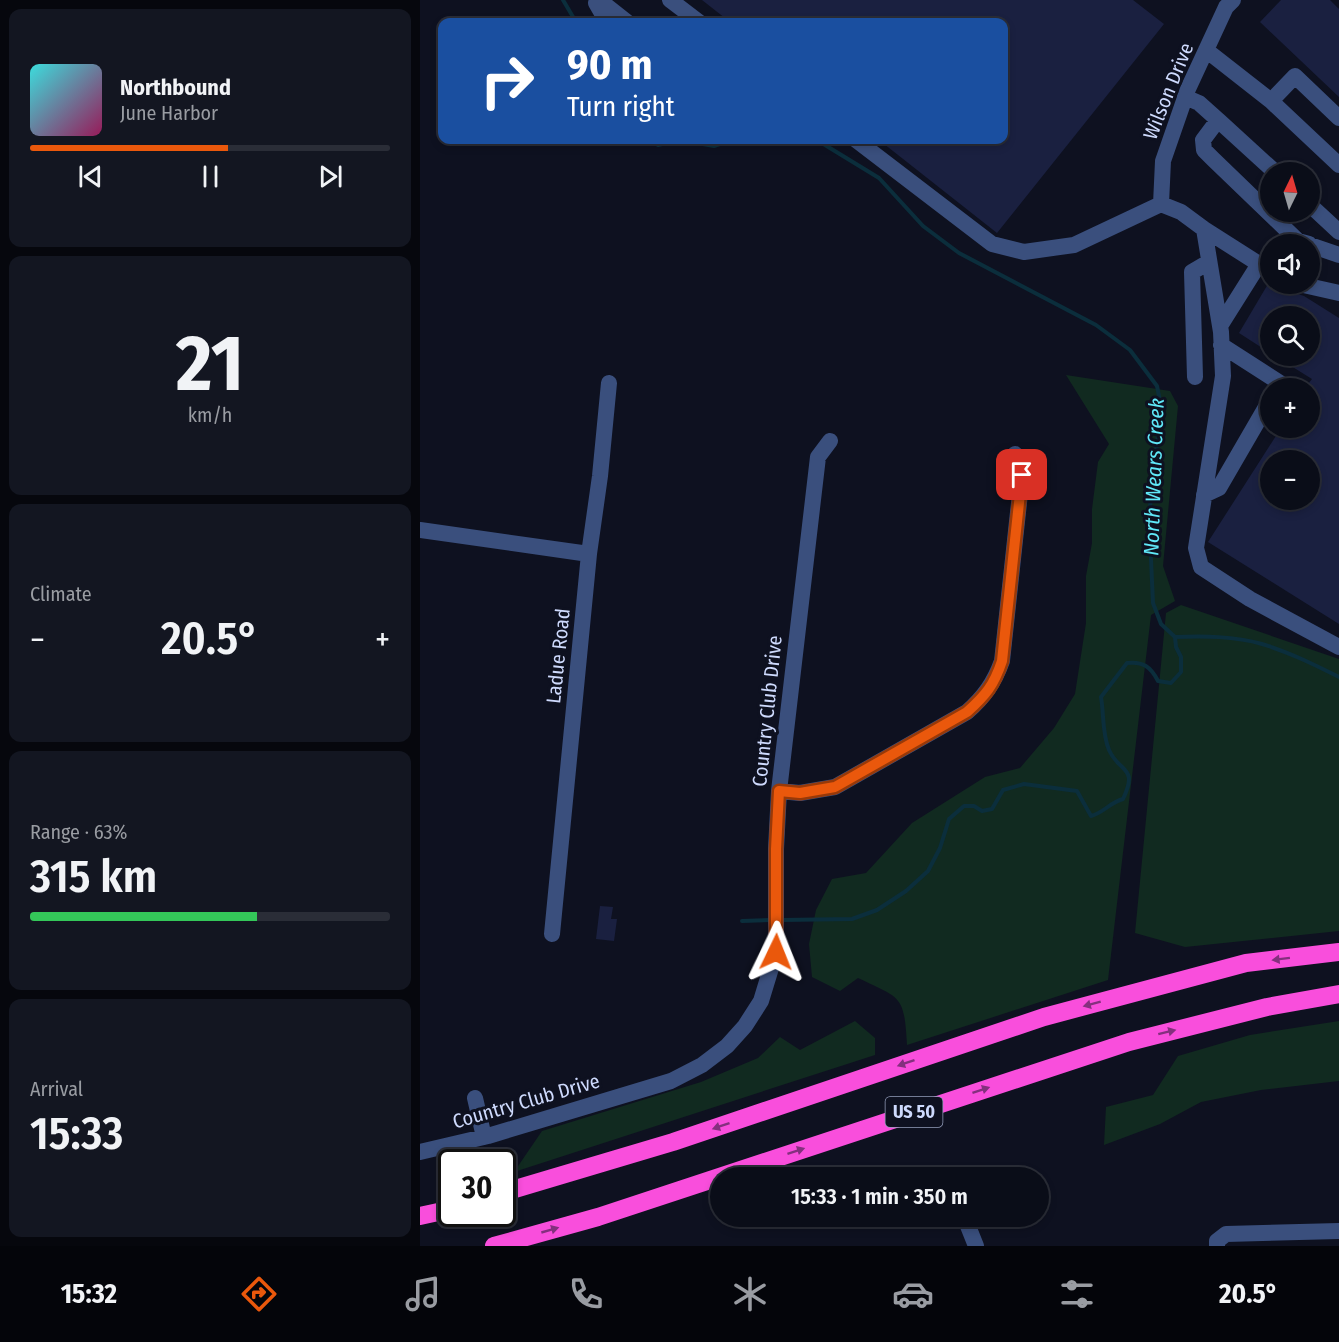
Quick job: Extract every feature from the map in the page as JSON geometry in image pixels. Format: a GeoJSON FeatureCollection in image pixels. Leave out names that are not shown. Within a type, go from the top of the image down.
{"type":"FeatureCollection","features":[{"type":"Feature","properties":{"kind":"highway","name":"US 50"},"geometry":{"type":"LineString","coordinates":[[516,1189],[673,1142],[1044,1017],[1246,963],[1339,952]]}},
{"type":"Feature","properties":{"kind":"highway","name":"US 50"},"geometry":{"type":"LineString","coordinates":[[494,1246],[610,1213],[1129,1042],[1267,1008],[1339,994]]}},
{"type":"Feature","properties":{"kind":"highway"},"geometry":{"type":"LineString","coordinates":[[420,1216],[438,1212]]}},
{"type":"Feature","properties":{"kind":"street"},"geometry":{"type":"LineString","coordinates":[[670,0],[694,18]]}},
{"type":"Feature","properties":{"kind":"street","name":"Wilson Drive"},"geometry":{"type":"LineString","coordinates":[[1161,204],[1163,161],[1185,97],[1226,7],[1233,0]]}},
{"type":"Feature","properties":{"kind":"street"},"geometry":{"type":"LineString","coordinates":[[605,18],[596,3],[608,7],[622,18]]}},
{"type":"Feature","properties":{"kind":"street"},"geometry":{"type":"LineString","coordinates":[[1206,50],[1271,101],[1339,165]]}},
{"type":"Feature","properties":{"kind":"street"},"geometry":{"type":"LineString","coordinates":[[1271,101],[1295,76],[1339,118]]}},
{"type":"Feature","properties":{"kind":"street"},"geometry":{"type":"LineString","coordinates":[[1185,97],[1218,120],[1264,162]]}},
{"type":"Feature","properties":{"kind":"street"},"geometry":{"type":"LineString","coordinates":[[1218,120],[1203,140],[1204,150],[1291,234]]}},
{"type":"Feature","properties":{"kind":"street"},"geometry":{"type":"LineString","coordinates":[[861,144],[992,244],[1024,252],[1074,245],[1161,204],[1181,212],[1260,264]]}},
{"type":"Feature","properties":{"kind":"street"},"geometry":{"type":"LineString","coordinates":[[1320,214],[1339,232]]}},
{"type":"Feature","properties":{"kind":"street"},"geometry":{"type":"LineString","coordinates":[[1204,229],[1220,326],[1223,376],[1196,548],[1201,567],[1250,599],[1339,646]]}},
{"type":"Feature","properties":{"kind":"street"},"geometry":{"type":"LineString","coordinates":[[1320,249],[1339,255]]}},
{"type":"Feature","properties":{"kind":"street"},"geometry":{"type":"LineString","coordinates":[[1195,377],[1192,272],[1209,262]]}},
{"type":"Feature","properties":{"kind":"street"},"geometry":{"type":"LineString","coordinates":[[1220,326],[1260,274]]}},
{"type":"Feature","properties":{"kind":"street"},"geometry":{"type":"LineString","coordinates":[[1320,288],[1339,292]]}},
{"type":"Feature","properties":{"kind":"street"},"geometry":{"type":"LineString","coordinates":[[1221,345],[1272,378]]}},
{"type":"Feature","properties":{"kind":"street","name":"Ladue Road"},"geometry":{"type":"LineString","coordinates":[[552,934],[589,554],[600,476],[609,382]]}},
{"type":"Feature","properties":{"kind":"street"},"geometry":{"type":"LineString","coordinates":[[1204,495],[1219,488],[1260,417]]}},
{"type":"Feature","properties":{"kind":"street","name":"Country Club Drive"},"geometry":{"type":"LineString","coordinates":[[420,1152],[484,1137],[671,1081],[702,1065],[727,1046],[745,1026],[761,1001],[776,952],[776,849],[779,791],[818,457],[830,441]]}},
{"type":"Feature","properties":{"kind":"street"},"geometry":{"type":"LineString","coordinates":[[779,791],[800,793],[835,787],[967,712],[983,698],[995,681],[1003,650],[1022,475],[1015,454]]}},
{"type":"Feature","properties":{"kind":"street"},"geometry":{"type":"LineString","coordinates":[[420,530],[589,554]]}},
{"type":"Feature","properties":{"kind":"street"},"geometry":{"type":"LineString","coordinates":[[475,1098],[484,1137]]}},
{"type":"Feature","properties":{"kind":"street"},"geometry":{"type":"LineString","coordinates":[[968,1227],[976,1246]]}},
{"type":"Feature","properties":{"kind":"street"},"geometry":{"type":"LineString","coordinates":[[1217,1246],[1217,1241],[1226,1234],[1339,1231]]}},
{"type":"Feature","properties":{"kind":"green space"},"geometry":{"type":"Polygon","coordinates":[[[1066,375],[1170,391],[1178,406],[1163,566],[1175,601],[1151,615],[1108,980],[907,1045],[902,1007],[892,995],[858,978],[840,991],[812,977],[809,944],[816,910],[832,879],[866,873],[912,823],[985,777],[1020,768],[1054,728],[1075,694],[1086,623],[1086,576],[1092,543],[1092,509],[1098,462],[1109,444],[1066,375]]]}},
{"type":"Feature","properties":{"kind":"green space"},"geometry":{"type":"Polygon","coordinates":[[[1181,605],[1339,659],[1339,931],[1185,947],[1135,933],[1166,613],[1181,605]]]}},
{"type":"Feature","properties":{"kind":"green space"},"geometry":{"type":"Polygon","coordinates":[[[855,1021],[875,1038],[875,1055],[516,1171],[542,1131],[701,1082],[758,1058],[780,1037],[800,1050],[855,1021]]]}},
{"type":"Feature","properties":{"kind":"green space"},"geometry":{"type":"Polygon","coordinates":[[[1339,1021],[1339,1081],[1261,1090],[1201,1102],[1160,1124],[1104,1145],[1106,1107],[1153,1095],[1178,1056],[1250,1035],[1339,1021]]]}},
{"type":"Feature","properties":{"kind":"building"},"geometry":{"type":"Polygon","coordinates":[[[702,0],[1133,0],[1164,24],[997,233],[884,144],[1008,144],[1008,18],[725,18],[702,0]]]}},
{"type":"Feature","properties":{"kind":"building"},"geometry":{"type":"Polygon","coordinates":[[[1281,0],[1330,0],[1339,9],[1339,97],[1260,22],[1281,0]]]}},
{"type":"Feature","properties":{"kind":"building"},"geometry":{"type":"Polygon","coordinates":[[[1262,294],[1298,294],[1320,306],[1260,306],[1260,347],[1239,333],[1262,294]]]}},
{"type":"Feature","properties":{"kind":"building"},"geometry":{"type":"Polygon","coordinates":[[[1320,306],[1339,318],[1339,624],[1208,542],[1260,461],[1260,510],[1320,510],[1320,450],[1267,450],[1275,438],[1320,438],[1320,378],[1310,378],[1291,366],[1320,366],[1320,306]]]}},
{"type":"Feature","properties":{"kind":"building"},"geometry":{"type":"Polygon","coordinates":[[[600,906],[613,907],[611,919],[617,919],[614,941],[596,939],[600,906]]]}},
{"type":"Feature","properties":{"kind":"waterway","name":"North Wears Creek"},"geometry":{"type":"LineString","coordinates":[[563,0],[574,18]]}},
{"type":"Feature","properties":{"kind":"waterway","name":"North Wears Creek"},"geometry":{"type":"LineString","coordinates":[[656,144],[662,144]]}},
{"type":"Feature","properties":{"kind":"waterway","name":"North Wears Creek"},"geometry":{"type":"LineString","coordinates":[[703,144],[714,146],[720,144]]}},
{"type":"Feature","properties":{"kind":"waterway","name":"North Wears Creek"},"geometry":{"type":"LineString","coordinates":[[822,144],[879,178],[923,226],[959,253],[1096,325],[1130,350],[1157,386],[1161,406],[1149,516],[1153,603],[1161,624],[1175,637],[1219,637],[1262,644],[1311,663],[1339,677]]}},
{"type":"Feature","properties":{"kind":"waterway"},"geometry":{"type":"LineString","coordinates":[[782,920],[852,919],[877,910],[906,891],[928,871],[940,848],[949,819],[964,806],[974,806],[982,811],[992,809],[1003,790],[1024,784],[1077,791],[1091,816],[1123,799],[1129,781],[1128,775],[1109,750],[1104,731],[1101,697],[1127,663],[1142,664],[1158,681],[1171,683],[1181,672],[1181,657],[1176,647],[1175,637]]}},
{"type":"Feature","properties":{"kind":"waterway"},"geometry":{"type":"LineString","coordinates":[[742,921],[771,920]]}},
{"type":"Feature","properties":{"kind":"route"},"geometry":{"type":"LineString","coordinates":[[776,952],[776,849],[779,791],[800,793],[835,787],[967,712],[983,698],[995,681],[1002,661],[1022,475]]}}]}
